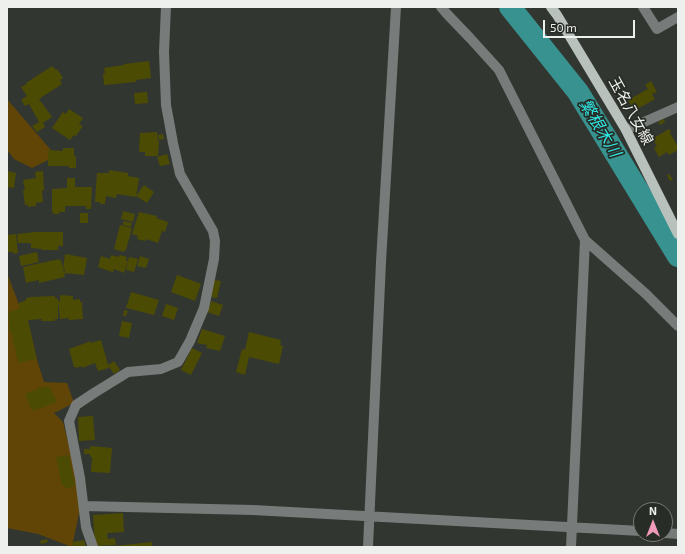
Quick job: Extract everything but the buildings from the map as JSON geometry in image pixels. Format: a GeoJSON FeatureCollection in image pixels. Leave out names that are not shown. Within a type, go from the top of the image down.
{"type":"FeatureCollection","features":[{"type":"Feature","properties":{"kind":"main road","name":"玉名八女線"},"geometry":{"type":"LineString","coordinates":[[551,7],[626,130],[678,234]]}},
{"type":"Feature","properties":{"kind":"street"},"geometry":{"type":"LineString","coordinates":[[93,547],[86,527],[80,478],[69,421],[76,405],[128,372],[161,369],[178,362],[190,341],[204,308],[211,274],[215,241],[213,231],[180,174],[166,105],[164,52],[166,7]]}},
{"type":"Feature","properties":{"kind":"street"},"geometry":{"type":"LineString","coordinates":[[368,547],[396,7]]}},
{"type":"Feature","properties":{"kind":"street"},"geometry":{"type":"LineString","coordinates":[[441,7],[499,70],[585,240],[646,294],[678,326]]}},
{"type":"Feature","properties":{"kind":"street"},"geometry":{"type":"LineString","coordinates":[[643,7],[657,29],[678,17]]}},
{"type":"Feature","properties":{"kind":"street"},"geometry":{"type":"LineString","coordinates":[[626,130],[678,107]]}},
{"type":"Feature","properties":{"kind":"street"},"geometry":{"type":"LineString","coordinates":[[570,547],[585,240]]}},
{"type":"Feature","properties":{"kind":"street"},"geometry":{"type":"LineString","coordinates":[[84,506],[220,509],[633,531]]}},
{"type":"Feature","properties":{"kind":"shaded area"},"geometry":{"type":"Polygon","coordinates":[[[7,99],[56,156],[32,168],[14,159],[7,150],[7,99]]]}},
{"type":"Feature","properties":{"kind":"shaded area"},"geometry":{"type":"Polygon","coordinates":[[[7,273],[21,310],[44,382],[67,383],[74,403],[54,413],[63,422],[77,478],[81,504],[72,547],[38,534],[7,528],[7,273]]]}},
{"type":"Feature","properties":{"kind":"waterway","name":"繁根木川"},"geometry":{"type":"LineString","coordinates":[[510,7],[578,92],[678,256]]}}]}
